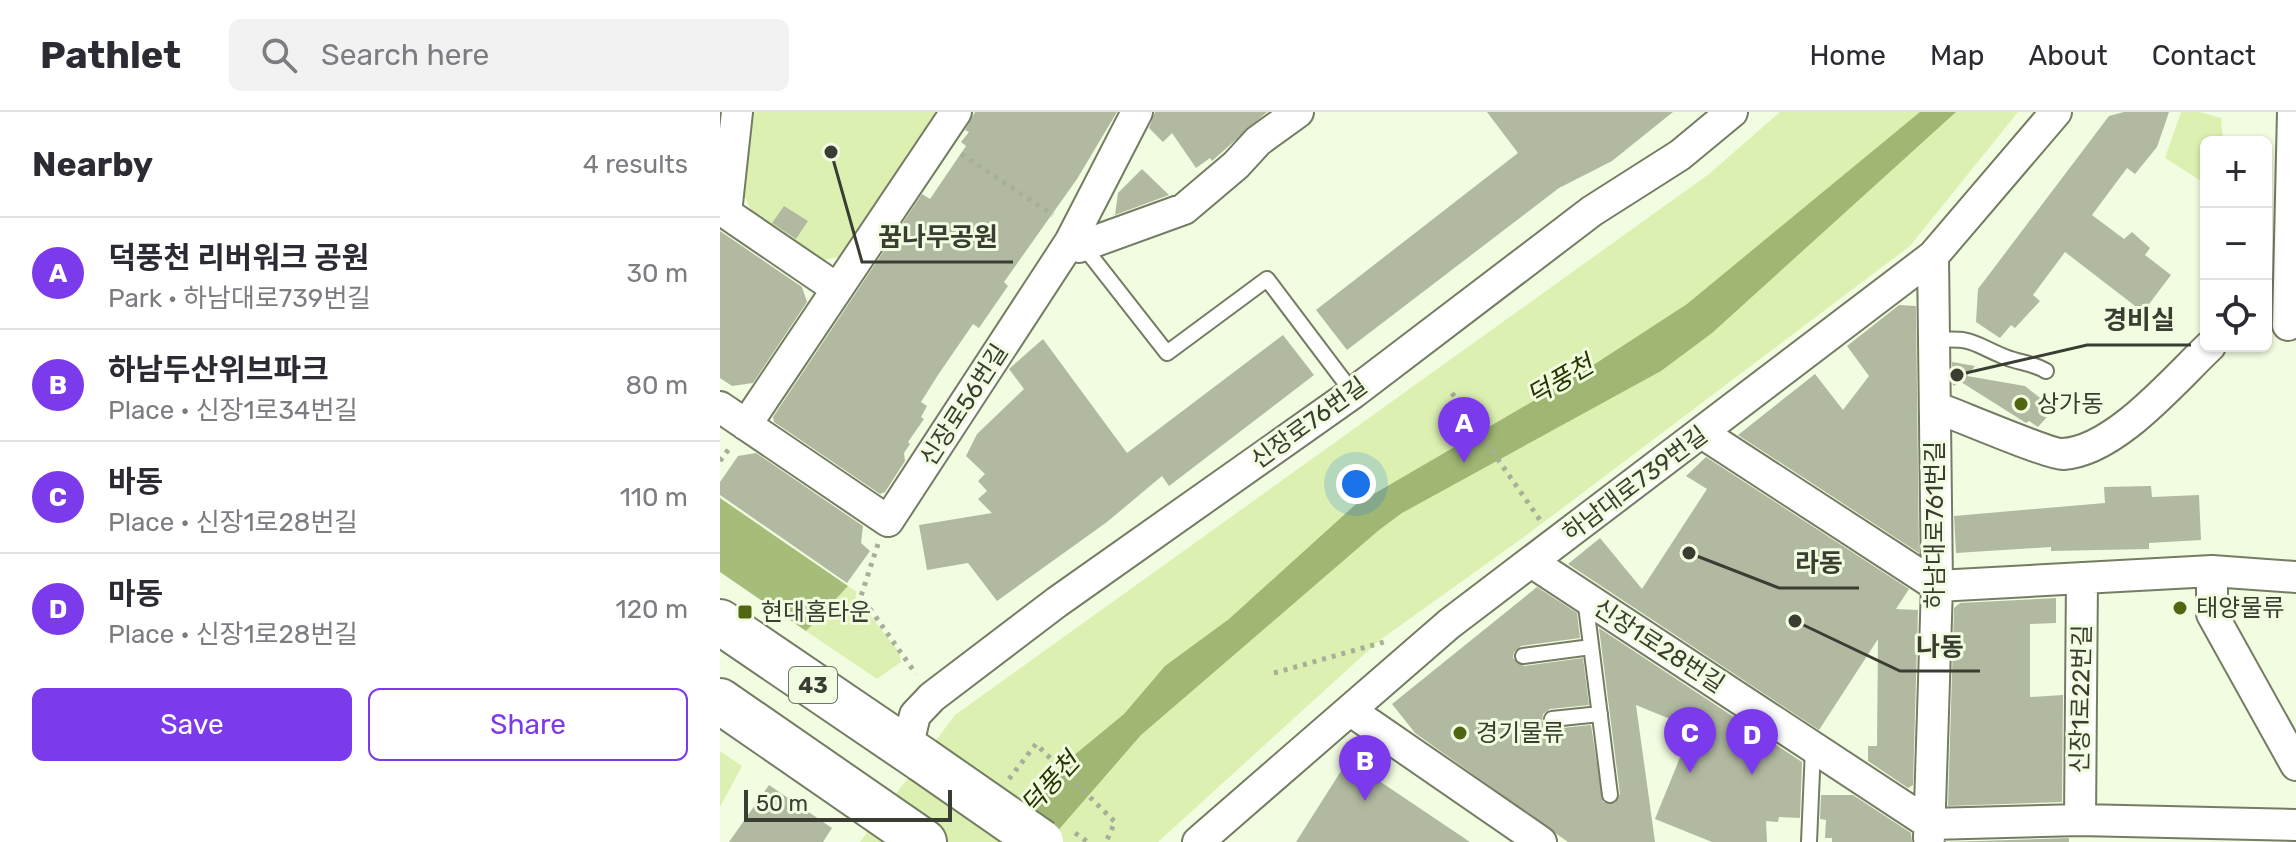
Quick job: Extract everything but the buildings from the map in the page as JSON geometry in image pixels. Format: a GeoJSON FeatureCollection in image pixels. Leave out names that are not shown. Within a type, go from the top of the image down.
{"type":"FeatureCollection","features":[{"type":"Feature","properties":{"kind":"main road","name":"43"},"geometry":{"type":"LineString","coordinates":[[720,622],[1041,842]]}},
{"type":"Feature","properties":{"kind":"main road"},"geometry":{"type":"LineString","coordinates":[[720,701],[924,842]]}},
{"type":"Feature","properties":{"kind":"street"},"geometry":{"type":"LineString","coordinates":[[737,112],[726,213],[836,288]]}},
{"type":"Feature","properties":{"kind":"street"},"geometry":{"type":"LineString","coordinates":[[746,425],[956,112]]}},
{"type":"Feature","properties":{"kind":"street","name":"신장로56번길"},"geometry":{"type":"LineString","coordinates":[[888,521],[1075,244],[1137,112]]}},
{"type":"Feature","properties":{"kind":"street"},"geometry":{"type":"LineString","coordinates":[[1075,244],[1184,209],[1236,165],[1258,141],[1298,112]]}},
{"type":"Feature","properties":{"kind":"street","name":"신장로76번길"},"geometry":{"type":"LineString","coordinates":[[915,754],[915,715],[932,697],[1057,602],[1353,393],[1592,211],[1680,155],[1732,112]]}},
{"type":"Feature","properties":{"kind":"street","name":"하남대로739번길"},"geometry":{"type":"LineString","coordinates":[[1198,842],[1449,624],[1933,256],[2056,112]]}},
{"type":"Feature","properties":{"kind":"street"},"geometry":{"type":"LineString","coordinates":[[2283,326],[2293,112]]}},
{"type":"Feature","properties":{"kind":"street","name":"하남대로761번길"},"geometry":{"type":"LineString","coordinates":[[1929,833],[1937,586],[1933,256]]}},
{"type":"Feature","properties":{"kind":"street"},"geometry":{"type":"LineString","coordinates":[[1935,407],[2060,455],[2096,446],[2132,420],[2204,352]]}},
{"type":"Feature","properties":{"kind":"street"},"geometry":{"type":"LineString","coordinates":[[720,407],[888,521]]}},
{"type":"Feature","properties":{"kind":"street"},"geometry":{"type":"LineString","coordinates":[[1702,433],[1937,586],[2212,571],[2296,577]]}},
{"type":"Feature","properties":{"kind":"street","name":"신장1로28번길"},"geometry":{"type":"LineString","coordinates":[[1533,563],[1813,748],[1929,833]]}},
{"type":"Feature","properties":{"kind":"street"},"geometry":{"type":"LineString","coordinates":[[2212,571],[2212,614],[2296,765]]}},
{"type":"Feature","properties":{"kind":"street","name":"신장1로22번길"},"geometry":{"type":"LineString","coordinates":[[2080,820],[2082,578]]}},
{"type":"Feature","properties":{"kind":"street"},"geometry":{"type":"LineString","coordinates":[[1351,711],[1541,842]]}},
{"type":"Feature","properties":{"kind":"street"},"geometry":{"type":"LineString","coordinates":[[1929,833],[2080,820],[2296,825]]}},
{"type":"Feature","properties":{"kind":"lane"},"geometry":{"type":"LineString","coordinates":[[1075,244],[1091,256],[1167,353],[1267,279],[1353,393]]}},
{"type":"Feature","properties":{"kind":"lane"},"geometry":{"type":"LineString","coordinates":[[1934,340],[1970,338],[2007,358],[2031,362],[2046,371]]}},
{"type":"Feature","properties":{"kind":"lane","name":"신장1로28번길"},"geometry":{"type":"LineString","coordinates":[[1585,597],[1610,795]]}},
{"type":"Feature","properties":{"kind":"lane","name":"신장1로28번길"},"geometry":{"type":"LineString","coordinates":[[1523,656],[1591,647]]}},
{"type":"Feature","properties":{"kind":"lane"},"geometry":{"type":"LineString","coordinates":[[1552,719],[1600,714]]}},
{"type":"Feature","properties":{"kind":"lane"},"geometry":{"type":"LineString","coordinates":[[1809,842],[1813,748]]}},
{"type":"Feature","properties":{"kind":"path"},"geometry":{"type":"LineString","coordinates":[[938,138],[1060,220],[1075,244]]}},
{"type":"Feature","properties":{"kind":"path"},"geometry":{"type":"LineString","coordinates":[[1452,393],[1545,527]]}},
{"type":"Feature","properties":{"kind":"path"},"geometry":{"type":"LineString","coordinates":[[888,521],[861,596],[932,697]]}},
{"type":"Feature","properties":{"kind":"path"},"geometry":{"type":"LineString","coordinates":[[1274,673],[1385,642]]}},
{"type":"Feature","properties":{"kind":"path"},"geometry":{"type":"LineString","coordinates":[[1046,754],[1115,822],[1110,841]]}},
{"type":"Feature","properties":{"kind":"shaded area"},"geometry":{"type":"Polygon","coordinates":[[[753,112],[942,112],[844,256],[823,260],[751,211],[743,192],[753,112]]]}},
{"type":"Feature","properties":{"kind":"shaded area"},"geometry":{"type":"Polygon","coordinates":[[[1780,112],[2018,112],[1910,246],[1528,534],[1380,640],[1158,842],[860,842],[955,715],[1709,174],[1780,112]]]}},
{"type":"Feature","properties":{"kind":"shaded area"},"geometry":{"type":"Polygon","coordinates":[[[2181,112],[2200,112],[2221,118],[2222,136],[2200,136],[2200,180],[2165,158],[2181,112]]]}},
{"type":"Feature","properties":{"kind":"shaded area"},"geometry":{"type":"Polygon","coordinates":[[[720,498],[848,586],[806,631],[720,572],[720,498]]]}},
{"type":"Feature","properties":{"kind":"shaded area"},"geometry":{"type":"Polygon","coordinates":[[[848,586],[857,592],[855,596],[899,652],[901,662],[877,679],[806,631],[848,586]]]}},
{"type":"Feature","properties":{"kind":"shaded area"},"geometry":{"type":"Polygon","coordinates":[[[720,751],[742,766],[720,807],[720,751]]]}},
{"type":"Feature","properties":{"kind":"water","name":"덕풍천"},"geometry":{"type":"Polygon","coordinates":[[[1920,112],[1956,112],[1712,333],[1661,371],[1402,513],[1141,735],[1048,842],[1003,842],[1061,766],[1124,714],[1165,666],[1229,619],[1355,505],[1578,375],[1687,304],[1920,112]]]}},
{"type":"Feature","properties":{"kind":"place","name":"꿈나무공원"},"geometry":{"type":"Point","coordinates":[831,152]}},
{"type":"Feature","properties":{"kind":"place","name":"경비실"},"geometry":{"type":"Point","coordinates":[1957,375]}},
{"type":"Feature","properties":{"kind":"place","name":"상가동"},"geometry":{"type":"Point","coordinates":[2021,404]}},
{"type":"Feature","properties":{"kind":"place","name":"덕풍천 리버워크 공원"},"geometry":{"type":"Point","coordinates":[1464,463]}},
{"type":"Feature","properties":{"kind":"place","name":"라동"},"geometry":{"type":"Point","coordinates":[1689,553]}},
{"type":"Feature","properties":{"kind":"place","name":"태양물류"},"geometry":{"type":"Point","coordinates":[2180,608]}},
{"type":"Feature","properties":{"kind":"place","name":"현대홈타운"},"geometry":{"type":"Point","coordinates":[745,612]}},
{"type":"Feature","properties":{"kind":"place","name":"나동"},"geometry":{"type":"Point","coordinates":[1795,621]}},
{"type":"Feature","properties":{"kind":"place","name":"경기물류"},"geometry":{"type":"Point","coordinates":[1460,733]}},
{"type":"Feature","properties":{"kind":"place","name":"바동"},"geometry":{"type":"Point","coordinates":[1690,773]}},
{"type":"Feature","properties":{"kind":"place","name":"마동"},"geometry":{"type":"Point","coordinates":[1752,775]}},
{"type":"Feature","properties":{"kind":"place","name":"하남두산위브파크"},"geometry":{"type":"Point","coordinates":[1365,801]}}]}
